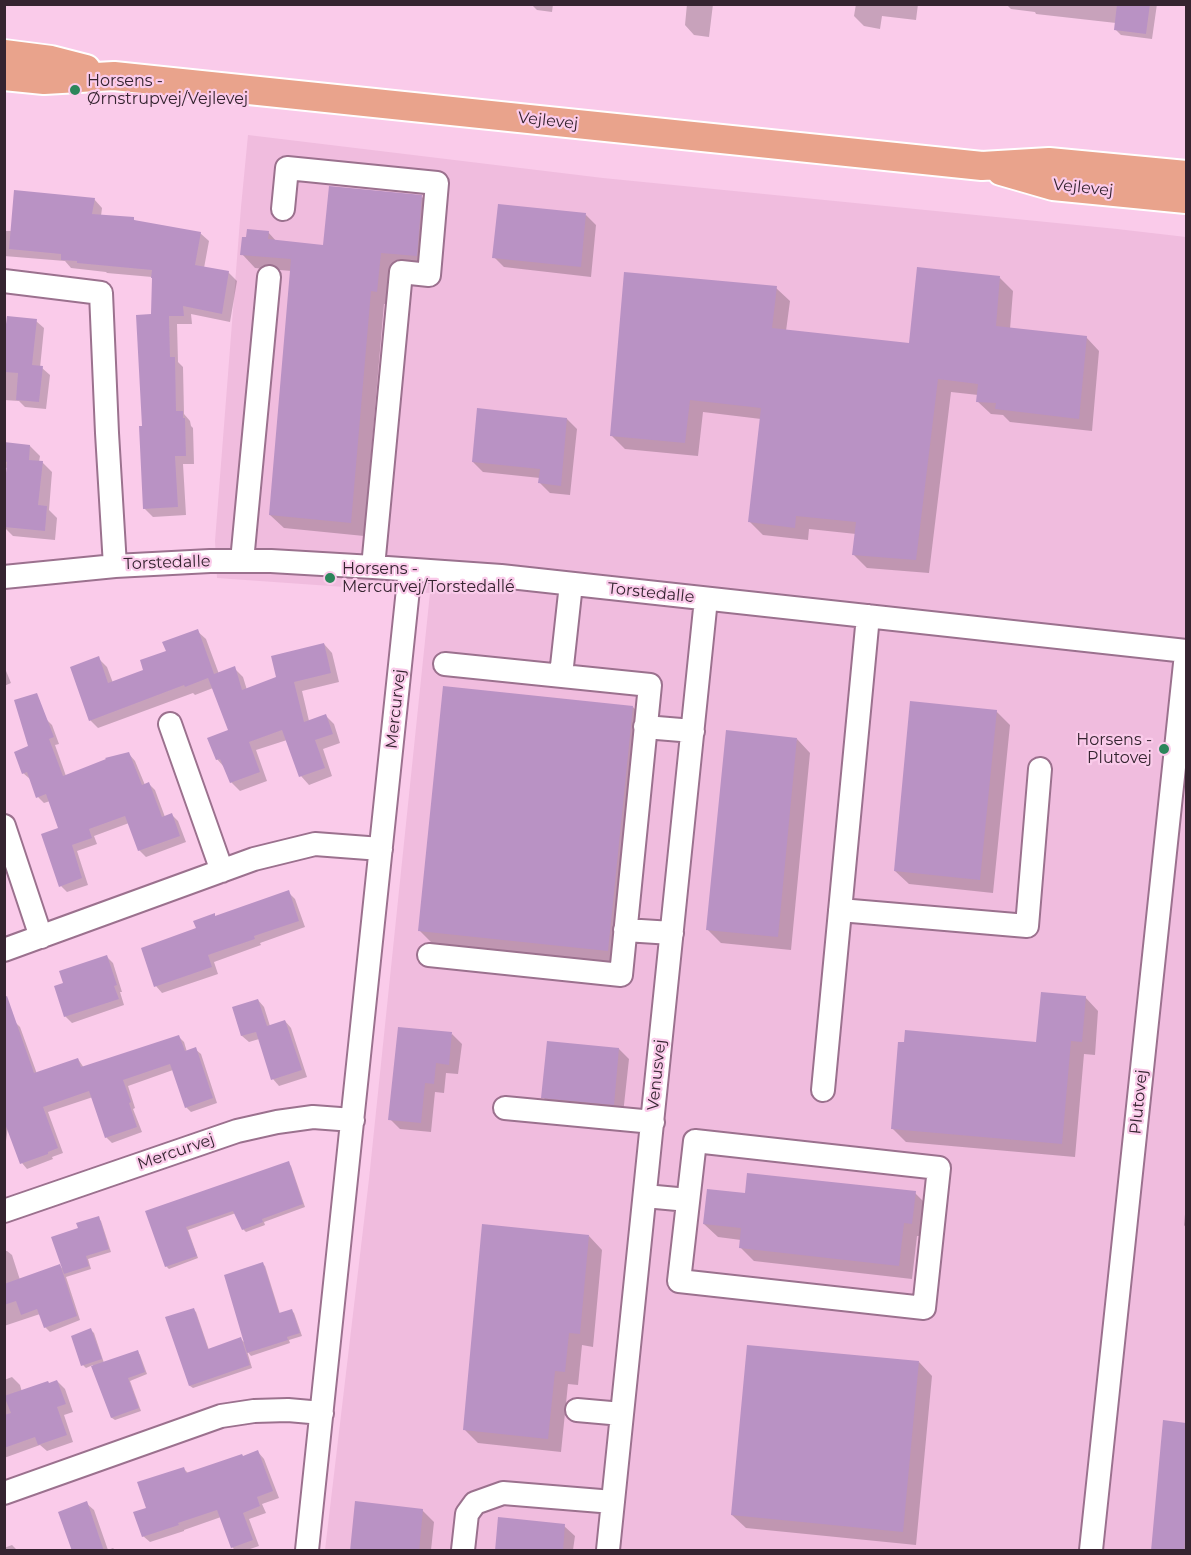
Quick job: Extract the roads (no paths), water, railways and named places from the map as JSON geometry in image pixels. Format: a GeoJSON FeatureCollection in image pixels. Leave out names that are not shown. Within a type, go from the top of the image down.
{"type":"FeatureCollection","features":[{"type":"Feature","properties":{"kind":"main road","name":"Vejlevej"},"geometry":{"type":"LineString","coordinates":[[4,54],[51,60],[114,76],[982,166],[1049,162],[1186,175]]}},
{"type":"Feature","properties":{"kind":"main road","name":"Vejlevej"},"geometry":{"type":"LineString","coordinates":[[4,76],[45,80],[114,76]]}},
{"type":"Feature","properties":{"kind":"main road","name":"Vejlevej"},"geometry":{"type":"LineString","coordinates":[[982,166],[1053,186],[1186,199]]}},
{"type":"Feature","properties":{"kind":"street"},"geometry":{"type":"LineString","coordinates":[[283,209],[287,168],[437,183],[429,275],[401,272],[374,567]]}},
{"type":"Feature","properties":{"kind":"street"},"geometry":{"type":"LineString","coordinates":[[242,561],[269,276]]}},
{"type":"Feature","properties":{"kind":"street","name":"Torstedalle"},"geometry":{"type":"LineString","coordinates":[[4,281],[102,293],[115,566]]}},
{"type":"Feature","properties":{"kind":"street","name":"Torstedalle"},"geometry":{"type":"LineString","coordinates":[[4,577],[115,566],[242,561],[374,567],[501,576],[1186,652]]}},
{"type":"Feature","properties":{"kind":"street","name":"Mercurvej"},"geometry":{"type":"LineString","coordinates":[[308,1551],[410,570]]}},
{"type":"Feature","properties":{"kind":"street"},"geometry":{"type":"LineString","coordinates":[[561,675],[571,584]]}},
{"type":"Feature","properties":{"kind":"street","name":"Venusvej"},"geometry":{"type":"LineString","coordinates":[[608,1551],[706,599]]}},
{"type":"Feature","properties":{"kind":"street"},"geometry":{"type":"LineString","coordinates":[[823,1090],[868,616]]}},
{"type":"Feature","properties":{"kind":"street","name":"Plutovej"},"geometry":{"type":"LineString","coordinates":[[1091,1551],[1186,652]]}},
{"type":"Feature","properties":{"kind":"street"},"geometry":{"type":"LineString","coordinates":[[429,955],[621,975],[650,684],[445,664]]}},
{"type":"Feature","properties":{"kind":"street"},"geometry":{"type":"LineString","coordinates":[[170,724],[222,871]]}},
{"type":"Feature","properties":{"kind":"street"},"geometry":{"type":"LineString","coordinates":[[645,727],[693,731]]}},
{"type":"Feature","properties":{"kind":"street"},"geometry":{"type":"LineString","coordinates":[[840,910],[1027,926],[1040,769]]}},
{"type":"Feature","properties":{"kind":"street"},"geometry":{"type":"LineString","coordinates":[[4,826],[41,937]]}},
{"type":"Feature","properties":{"kind":"street"},"geometry":{"type":"LineString","coordinates":[[4,950],[254,859],[315,844],[381,849]]}},
{"type":"Feature","properties":{"kind":"street"},"geometry":{"type":"LineString","coordinates":[[625,930],[672,933]]}},
{"type":"Feature","properties":{"kind":"street"},"geometry":{"type":"LineString","coordinates":[[505,1108],[652,1122]]}},
{"type":"Feature","properties":{"kind":"street","name":"Mercurvej"},"geometry":{"type":"LineString","coordinates":[[4,1211],[237,1131],[314,1117],[353,1120]]}},
{"type":"Feature","properties":{"kind":"street"},"geometry":{"type":"LineString","coordinates":[[695,1141],[939,1168],[924,1308],[679,1281],[688,1200],[695,1141]]}},
{"type":"Feature","properties":{"kind":"street"},"geometry":{"type":"LineString","coordinates":[[645,1196],[688,1200]]}},
{"type":"Feature","properties":{"kind":"street"},"geometry":{"type":"LineString","coordinates":[[4,1494],[220,1416],[254,1411],[288,1410],[322,1413]]}},
{"type":"Feature","properties":{"kind":"street"},"geometry":{"type":"LineString","coordinates":[[577,1410],[622,1414]]}},
{"type":"Feature","properties":{"kind":"street"},"geometry":{"type":"LineString","coordinates":[[463,1551],[467,1514],[475,1503],[503,1493],[614,1502]]}},
{"type":"Feature","properties":{"kind":"place","name":"Horsens - Ørnstrupvej/Vejlevej"},"geometry":{"type":"Point","coordinates":[75,90]}},
{"type":"Feature","properties":{"kind":"place","name":"Horsens - Mercurvej/Torstedallé"},"geometry":{"type":"Point","coordinates":[330,578]}},
{"type":"Feature","properties":{"kind":"place","name":"Horsens - Plutovej"},"geometry":{"type":"Point","coordinates":[1164,749]}}]}
